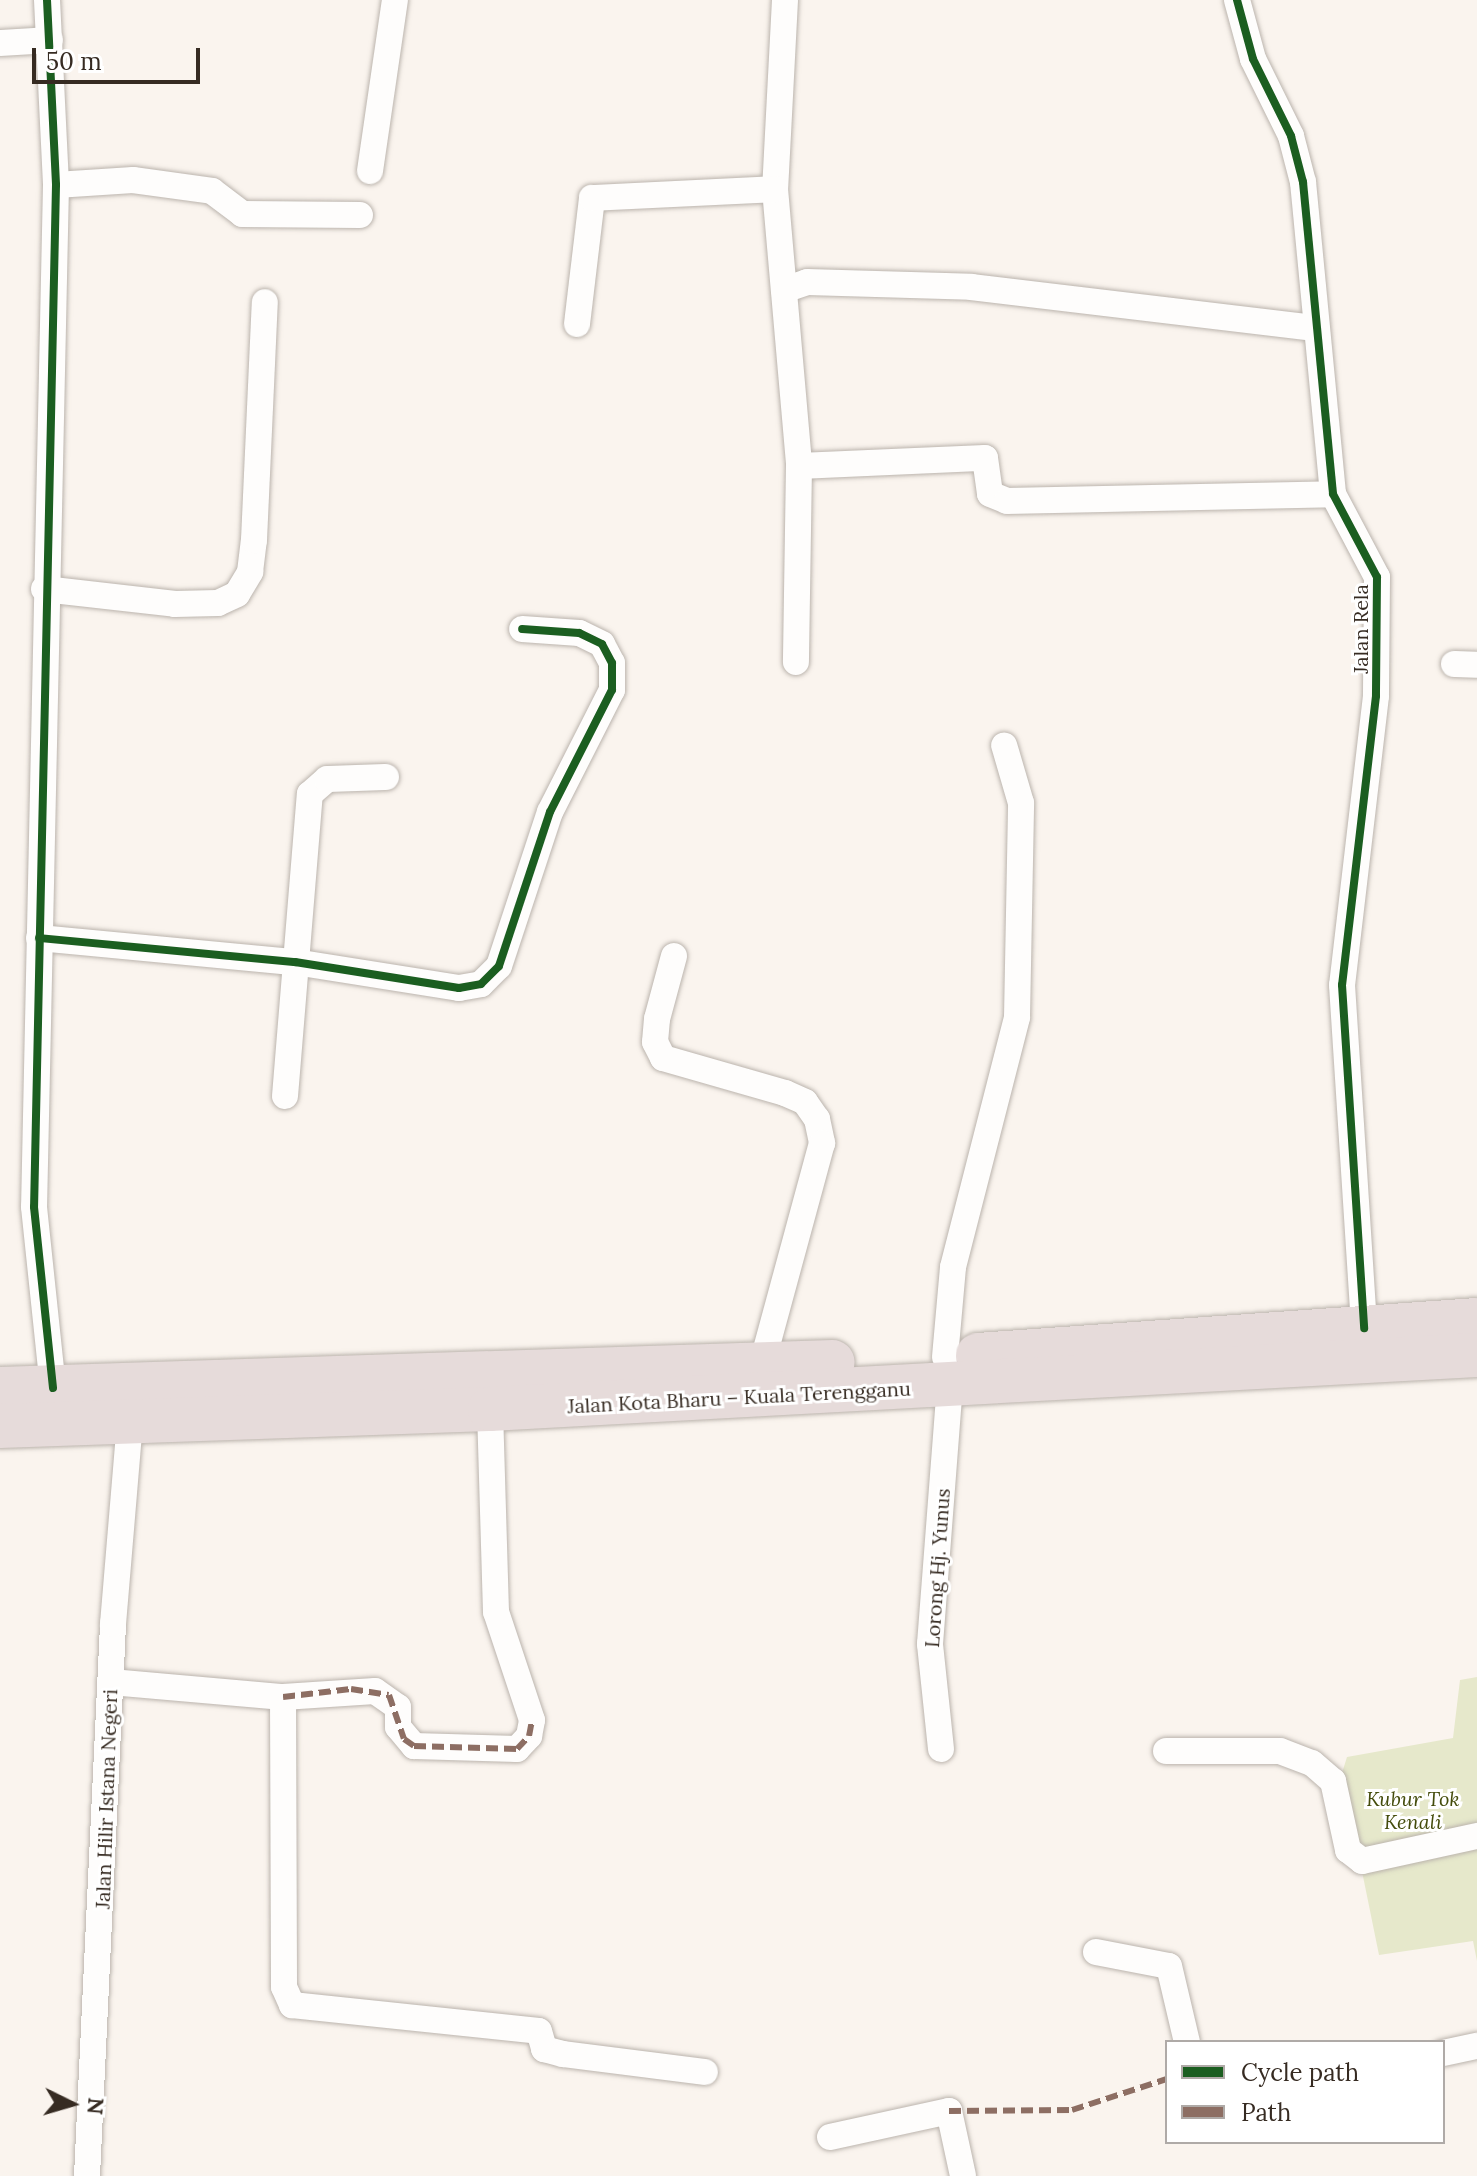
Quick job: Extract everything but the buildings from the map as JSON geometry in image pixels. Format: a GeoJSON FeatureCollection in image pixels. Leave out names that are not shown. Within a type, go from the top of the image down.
{"type":"FeatureCollection","features":[{"type":"Feature","properties":{"kind":"highway","name":"Jalan Kota Bharu – Kuala Terengganu"},"geometry":{"type":"LineString","coordinates":[[0,1426],[490,1409],[947,1372],[1364,1328],[1477,1320]]}},
{"type":"Feature","properties":{"kind":"highway","name":"Jalan Kota Bharu – Kuala Terengganu"},"geometry":{"type":"LineString","coordinates":[[0,1389],[762,1364],[947,1372],[1477,1355]]}},
{"type":"Feature","properties":{"kind":"street"},"geometry":{"type":"LineString","coordinates":[[47,0],[56,185],[44,589],[34,1207],[53,1388]]}},
{"type":"Feature","properties":{"kind":"street"},"geometry":{"type":"LineString","coordinates":[[370,171],[395,0]]}},
{"type":"Feature","properties":{"kind":"street"},"geometry":{"type":"LineString","coordinates":[[785,0],[775,189],[799,466],[796,662]]}},
{"type":"Feature","properties":{"kind":"street","name":"Jalan Rela"},"geometry":{"type":"LineString","coordinates":[[1237,0],[1253,59],[1291,136],[1303,182],[1333,494],[1346,525],[1371,558],[1379,605],[1376,696],[1342,985],[1364,1328]]}},
{"type":"Feature","properties":{"kind":"street"},"geometry":{"type":"LineString","coordinates":[[0,43],[50,40]]}},
{"type":"Feature","properties":{"kind":"street"},"geometry":{"type":"LineString","coordinates":[[56,185],[133,180],[212,191],[242,214],[360,215]]}},
{"type":"Feature","properties":{"kind":"street"},"geometry":{"type":"LineString","coordinates":[[577,324],[592,198],[775,189]]}},
{"type":"Feature","properties":{"kind":"street"},"geometry":{"type":"LineString","coordinates":[[784,290],[807,282],[971,287],[1317,328]]}},
{"type":"Feature","properties":{"kind":"street"},"geometry":{"type":"LineString","coordinates":[[44,589],[175,604],[218,603],[237,594],[250,572],[254,540],[265,302]]}},
{"type":"Feature","properties":{"kind":"street"},"geometry":{"type":"LineString","coordinates":[[799,466],[985,458],[990,494],[1007,501],[1333,494]]}},
{"type":"Feature","properties":{"kind":"street"},"geometry":{"type":"LineString","coordinates":[[39,938],[295,962],[459,988],[481,984],[499,966],[550,812],[612,690],[612,663],[602,644],[579,633],[522,629]]}},
{"type":"Feature","properties":{"kind":"street","name":"Lorong Hj. Yunus"},"geometry":{"type":"LineString","coordinates":[[941,1749],[930,1644],[953,1267],[1017,1017],[1021,803],[1004,745]]}},
{"type":"Feature","properties":{"kind":"street"},"geometry":{"type":"LineString","coordinates":[[285,1096],[295,962],[314,785],[386,777]]}},
{"type":"Feature","properties":{"kind":"street"},"geometry":{"type":"LineString","coordinates":[[674,956],[657,1019],[655,1042],[663,1058],[785,1093],[805,1102],[817,1119],[822,1143],[762,1364]]}},
{"type":"Feature","properties":{"kind":"street"},"geometry":{"type":"LineString","coordinates":[[111,1682],[283,1697],[351,1689],[389,1695],[404,1739],[414,1746],[500,1752],[517,1749],[529,1736],[532,1720],[496,1612],[490,1409]]}},
{"type":"Feature","properties":{"kind":"street","name":"Jalan Hilir Istana Negeri"},"geometry":{"type":"LineString","coordinates":[[87,2176],[111,1682],[130,1423]]}},
{"type":"Feature","properties":{"kind":"street"},"geometry":{"type":"LineString","coordinates":[[283,1697],[284,1987],[292,2005],[539,2031],[544,2049],[563,2054],[705,2072]]}},
{"type":"Feature","properties":{"kind":"street"},"geometry":{"type":"LineString","coordinates":[[1166,1751],[1280,1751],[1312,1763],[1333,1781],[1348,1850],[1362,1861],[1477,1836]]}},
{"type":"Feature","properties":{"kind":"street"},"geometry":{"type":"LineString","coordinates":[[1096,1952],[1169,1966],[1187,2040]]}},
{"type":"Feature","properties":{"kind":"street"},"geometry":{"type":"LineString","coordinates":[[1445,2053],[1477,2046]]}},
{"type":"Feature","properties":{"kind":"street"},"geometry":{"type":"LineString","coordinates":[[830,2137],[949,2111],[963,2176]]}},
{"type":"Feature","properties":{"kind":"green space","name":"Kubur Tok Kenali"},"geometry":{"type":"Polygon","coordinates":[[[1477,1677],[1477,1961],[1473,1941],[1379,1955],[1342,1773],[1347,1757],[1453,1738],[1460,1680],[1477,1677]]]}},
{"type":"Feature","properties":{"kind":"marked path"},"geometry":{"type":"LineString","coordinates":[[283,1697],[351,1689],[389,1695],[404,1739],[414,1746],[517,1749],[529,1736],[532,1720]]}},
{"type":"Feature","properties":{"kind":"marked path"},"geometry":{"type":"LineString","coordinates":[[949,2111],[1072,2110],[1165,2080]]}},
{"type":"Feature","properties":{"kind":"cycle path"},"geometry":{"type":"LineString","coordinates":[[47,0],[56,185],[34,1207],[53,1388]]}},
{"type":"Feature","properties":{"kind":"cycle path"},"geometry":{"type":"LineString","coordinates":[[1237,0],[1253,59],[1291,136],[1303,182],[1333,494],[1377,577],[1376,696],[1342,985],[1364,1328]]}},
{"type":"Feature","properties":{"kind":"cycle path"},"geometry":{"type":"LineString","coordinates":[[39,938],[295,962],[459,988],[481,984],[499,966],[550,812],[612,690],[612,663],[602,644],[579,633],[522,629]]}}]}
